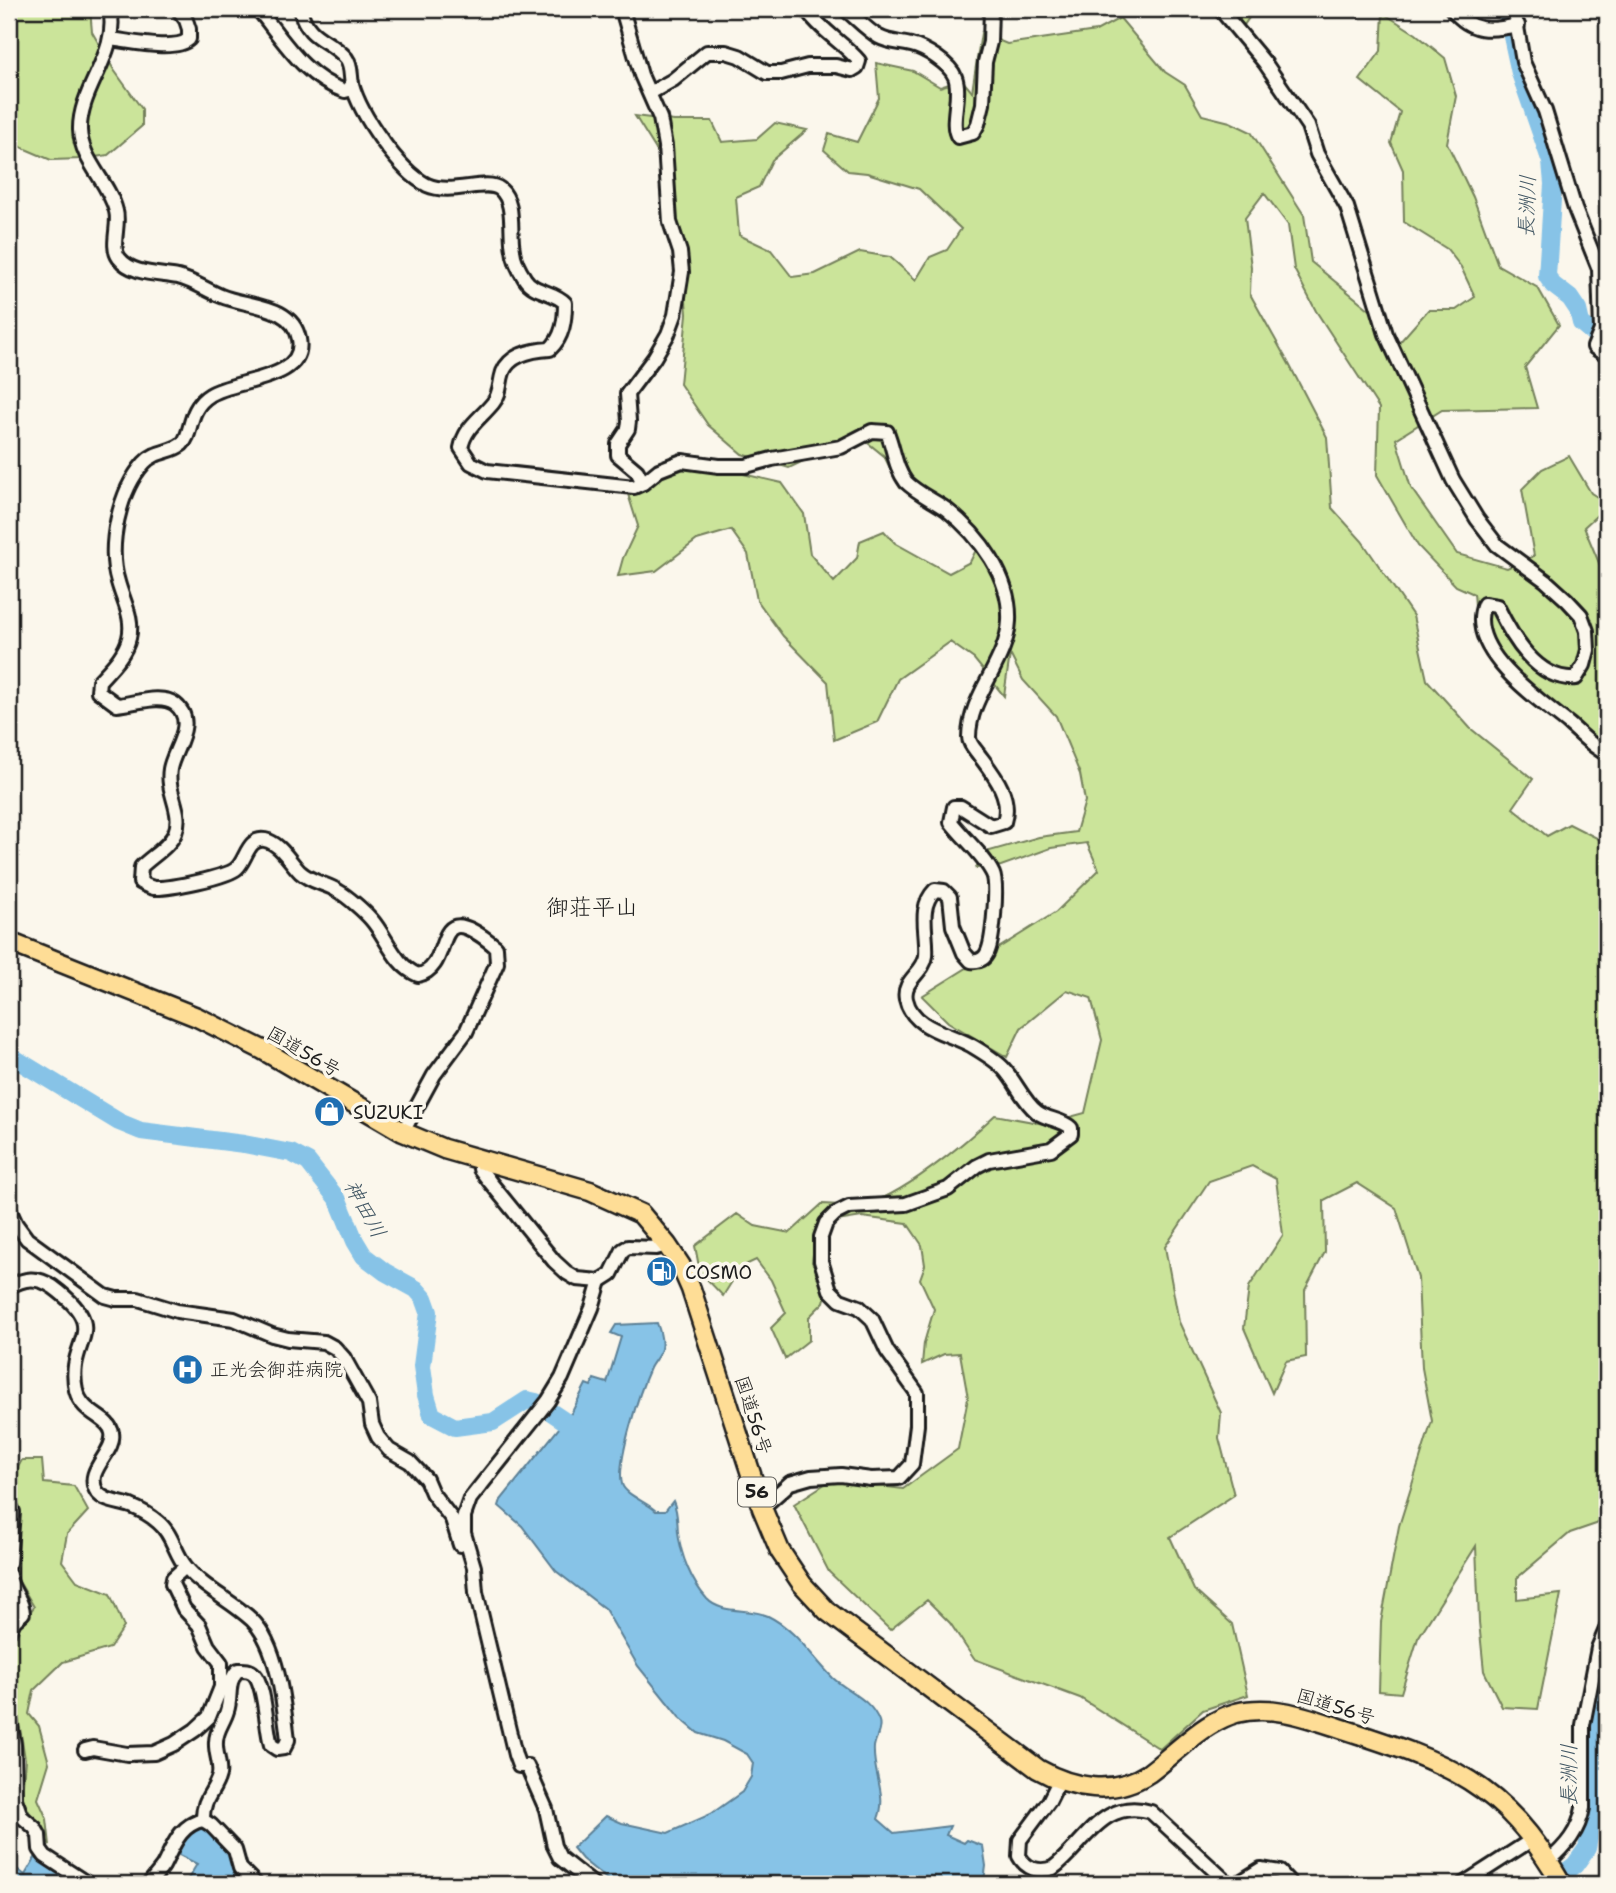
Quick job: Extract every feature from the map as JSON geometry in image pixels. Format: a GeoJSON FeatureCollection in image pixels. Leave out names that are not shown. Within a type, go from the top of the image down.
{"type":"FeatureCollection","features":[{"type":"Feature","properties":{"kind":"highway","name":"国道56号"},"geometry":{"type":"LineString","coordinates":[[9,942],[197,1017],[263,1050],[403,1132],[444,1149],[590,1191],[640,1214],[667,1245],[691,1289],[762,1508],[780,1551],[802,1584],[827,1611],[1038,1769],[1059,1781],[1082,1787],[1129,1783],[1149,1773],[1213,1723],[1236,1713],[1265,1710],[1292,1713],[1409,1750],[1443,1764],[1483,1788],[1509,1810],[1533,1839],[1562,1884]]}},
{"type":"Feature","properties":{"kind":"street"},"geometry":{"type":"LineString","coordinates":[[110,9],[110,39],[85,105],[80,131],[89,160],[117,214],[116,252],[120,259],[138,270],[190,280],[222,297],[275,311],[291,322],[297,330],[300,342],[299,353],[290,366],[281,372],[219,390],[199,405],[181,445],[157,453],[139,469],[117,522],[113,548],[114,566],[129,618],[129,637],[116,662],[99,681],[98,691],[117,705],[166,700],[175,704],[184,717],[184,730],[173,756],[169,783],[178,819],[176,831],[165,846],[141,867],[140,882],[147,886],[164,888],[219,877],[236,869],[252,844],[257,840],[265,840],[282,852],[308,878],[339,891],[369,917],[403,966],[418,975],[431,969],[448,933],[455,927],[469,927],[496,947],[497,963],[466,1032],[438,1069],[403,1132]]}},
{"type":"Feature","properties":{"kind":"street"},"geometry":{"type":"LineString","coordinates":[[110,39],[163,45],[185,43],[189,39],[190,29],[178,9]]}},
{"type":"Feature","properties":{"kind":"street"},"geometry":{"type":"LineString","coordinates":[[258,9],[296,58],[322,80],[345,92],[352,83]]}},
{"type":"Feature","properties":{"kind":"street"},"geometry":{"type":"LineString","coordinates":[[300,9],[314,36],[345,57],[349,63],[352,83],[378,135],[397,159],[424,184],[439,190],[497,186],[506,195],[510,207],[516,263],[527,283],[558,296],[565,303],[565,317],[558,341],[550,349],[534,350],[506,366],[500,391],[492,404],[470,426],[461,448],[471,463],[487,471],[634,488],[659,470],[682,461],[719,466],[746,466],[772,458],[841,447],[872,431],[887,432],[901,475],[909,485],[947,510],[978,540],[993,561],[1009,602],[1009,625],[997,663],[977,706],[969,741],[999,784],[1006,799],[1006,815],[1004,822],[991,826],[961,807],[954,807],[951,813],[951,822],[994,876],[996,898],[989,950],[983,959],[978,962],[971,961],[964,953],[953,926],[950,897],[944,891],[935,890],[925,904],[926,959],[906,988],[906,997],[910,1009],[919,1020],[973,1046],[1003,1067],[1033,1109],[1043,1116],[1066,1123],[1071,1128],[1071,1134],[1051,1149],[989,1160],[948,1189],[906,1204],[849,1207],[835,1214],[826,1223],[821,1237],[821,1261],[830,1290],[840,1300],[859,1307],[872,1319],[887,1351],[917,1392],[918,1425],[912,1464],[899,1478],[871,1479],[841,1475],[811,1477],[790,1483],[762,1508]]}},
{"type":"Feature","properties":{"kind":"street"},"geometry":{"type":"LineString","coordinates":[[622,9],[640,75],[660,118],[666,146],[670,222],[680,252],[682,272],[675,315],[668,334],[627,394],[628,429],[618,444],[618,455],[637,471],[643,483]]}},
{"type":"Feature","properties":{"kind":"street"},"geometry":{"type":"LineString","coordinates":[[650,93],[673,80],[707,52],[726,52],[767,73],[781,73],[808,66],[836,66],[852,70],[857,67],[859,61],[817,24],[806,9]]}},
{"type":"Feature","properties":{"kind":"street"},"geometry":{"type":"LineString","coordinates":[[845,9],[879,37],[892,43],[912,45],[947,67],[955,77],[958,102],[955,132],[958,137],[964,137],[973,133],[983,104],[992,9]]}},
{"type":"Feature","properties":{"kind":"street"},"geometry":{"type":"LineString","coordinates":[[1220,9],[1265,63],[1308,126],[1326,172],[1347,207],[1386,334],[1427,427],[1476,519],[1497,545],[1567,600],[1581,615],[1587,631],[1588,650],[1584,665],[1576,678],[1564,679],[1550,674],[1520,647],[1497,606],[1484,604],[1482,623],[1493,653],[1503,668],[1531,695],[1593,746],[1607,754]]}},
{"type":"Feature","properties":{"kind":"street"},"geometry":{"type":"LineString","coordinates":[[1452,9],[1461,20],[1479,29],[1518,25]]}},
{"type":"Feature","properties":{"kind":"street"},"geometry":{"type":"LineString","coordinates":[[1514,9],[1523,62],[1545,111],[1575,209],[1603,268],[1601,330],[1594,347],[1607,356]]}},
{"type":"Feature","properties":{"kind":"street"},"geometry":{"type":"LineString","coordinates":[[480,1160],[480,1169],[554,1261],[577,1279],[600,1281],[611,1274],[623,1250],[628,1247],[656,1248],[667,1245]]}},
{"type":"Feature","properties":{"kind":"street"},"geometry":{"type":"LineString","coordinates":[[9,1209],[27,1239],[105,1296],[138,1299],[177,1311],[234,1320],[272,1335],[324,1342],[335,1348],[345,1358],[369,1403],[377,1437],[389,1450],[410,1462],[426,1479],[432,1493],[452,1519],[471,1584],[476,1591]]}},
{"type":"Feature","properties":{"kind":"street"},"geometry":{"type":"LineString","coordinates":[[9,1287],[28,1278],[39,1280],[75,1304],[84,1322],[84,1336],[76,1371],[76,1389],[81,1403],[91,1414],[107,1422],[112,1431],[112,1440],[95,1470],[97,1492],[106,1499],[147,1514],[161,1524],[185,1566],[254,1622],[263,1634],[278,1680],[288,1740],[284,1748],[277,1749],[271,1745],[261,1688],[254,1674],[238,1670],[230,1683],[227,1713],[218,1731],[215,1744],[219,1775],[208,1795],[203,1820]]}},
{"type":"Feature","properties":{"kind":"street"},"geometry":{"type":"LineString","coordinates":[[593,1884],[560,1858],[554,1846],[551,1823],[540,1792],[527,1766],[519,1766],[515,1755],[476,1591],[474,1567],[464,1533],[464,1516],[470,1500],[548,1401],[562,1378],[592,1308],[600,1281]]}},
{"type":"Feature","properties":{"kind":"street"},"geometry":{"type":"LineString","coordinates":[[9,1503],[13,1512],[9,1563]]}},
{"type":"Feature","properties":{"kind":"street"},"geometry":{"type":"LineString","coordinates":[[85,1750],[93,1748],[127,1754],[153,1753],[185,1737],[209,1717],[220,1687],[220,1663],[198,1625],[184,1609],[172,1584],[173,1578],[185,1566]]}},
{"type":"Feature","properties":{"kind":"street"},"geometry":{"type":"LineString","coordinates":[[9,1575],[9,1583],[23,1605],[23,1614],[14,1621],[9,1632]]}},
{"type":"Feature","properties":{"kind":"street"},"geometry":{"type":"LineString","coordinates":[[1550,1864],[1567,1845],[1581,1819],[1583,1725],[1598,1647],[1607,1627]]}},
{"type":"Feature","properties":{"kind":"street"},"geometry":{"type":"LineString","coordinates":[[9,1714],[15,1755],[13,1782],[21,1816],[35,1828],[39,1835],[40,1849],[46,1856],[88,1884]]}},
{"type":"Feature","properties":{"kind":"street"},"geometry":{"type":"LineString","coordinates":[[1059,1781],[1049,1801],[1020,1840],[1019,1856],[1028,1867],[1045,1871],[1053,1868],[1102,1818],[1127,1809],[1140,1809],[1151,1812],[1229,1884]]}},
{"type":"Feature","properties":{"kind":"street"},"geometry":{"type":"LineString","coordinates":[[149,1884],[161,1869],[178,1836],[203,1820]]}},
{"type":"Feature","properties":{"kind":"street"},"geometry":{"type":"LineString","coordinates":[[203,1820],[235,1850],[240,1868],[256,1884]]}},
{"type":"Feature","properties":{"kind":"street"},"geometry":{"type":"LineString","coordinates":[[1463,1884],[1533,1839]]}},
{"type":"Feature","properties":{"kind":"street"},"geometry":{"type":"LineString","coordinates":[[1237,1884],[1261,1869],[1280,1872],[1291,1884]]}},
{"type":"Feature","properties":{"kind":"green space"},"geometry":{"type":"Polygon","coordinates":[[[9,9],[90,9],[92,32],[114,70],[142,109],[142,126],[108,155],[82,159],[51,160],[9,142],[9,9]]]}},
{"type":"Feature","properties":{"kind":"green space"},"geometry":{"type":"Polygon","coordinates":[[[1200,9],[1255,9],[1242,28],[1200,9]]]}},
{"type":"Feature","properties":{"kind":"green space"},"geometry":{"type":"Polygon","coordinates":[[[1383,13],[1416,34],[1445,58],[1456,96],[1447,143],[1473,197],[1498,265],[1538,288],[1559,325],[1525,367],[1537,408],[1442,410],[1396,439],[1411,488],[1457,554],[1507,568],[1534,556],[1522,489],[1542,469],[1569,456],[1591,493],[1607,503],[1584,527],[1607,582],[1607,748],[1534,704],[1502,676],[1478,637],[1474,594],[1456,586],[1418,546],[1377,475],[1379,408],[1316,311],[1294,269],[1288,225],[1264,193],[1245,218],[1251,267],[1250,294],[1327,437],[1332,508],[1362,541],[1413,616],[1427,680],[1470,728],[1533,779],[1513,808],[1547,836],[1569,824],[1607,843],[1607,1517],[1570,1533],[1517,1578],[1517,1599],[1561,1594],[1538,1709],[1502,1707],[1484,1671],[1476,1546],[1418,1638],[1401,1693],[1379,1691],[1381,1622],[1399,1526],[1432,1421],[1422,1368],[1418,1278],[1396,1208],[1357,1183],[1324,1200],[1325,1252],[1305,1290],[1306,1357],[1286,1361],[1272,1393],[1244,1328],[1249,1287],[1283,1235],[1276,1179],[1252,1166],[1209,1181],[1165,1247],[1179,1322],[1221,1413],[1219,1438],[1234,1495],[1170,1537],[1194,1590],[1232,1624],[1248,1695],[1203,1710],[1160,1749],[1080,1698],[974,1659],[950,1623],[927,1600],[890,1630],[829,1572],[794,1504],[831,1480],[903,1489],[958,1449],[968,1398],[960,1353],[944,1354],[922,1364],[924,1343],[934,1309],[920,1279],[925,1265],[922,1245],[907,1223],[862,1217],[837,1221],[815,1238],[812,1262],[828,1286],[824,1302],[809,1317],[809,1340],[785,1359],[771,1328],[786,1313],[771,1280],[756,1260],[741,1267],[723,1296],[700,1272],[695,1246],[737,1214],[755,1226],[790,1233],[822,1204],[861,1205],[894,1192],[931,1168],[995,1115],[1044,1124],[1085,1113],[1102,1040],[1091,998],[1067,990],[1021,1028],[1007,1057],[948,1022],[922,996],[1056,912],[1099,870],[1087,843],[1051,848],[1001,866],[976,868],[986,852],[1039,837],[1076,832],[1085,801],[1080,774],[1056,716],[1023,680],[1010,654],[1004,696],[974,659],[950,642],[898,679],[877,722],[834,740],[828,682],[783,636],[757,600],[748,554],[731,530],[697,540],[656,571],[618,576],[638,526],[627,491],[650,475],[696,463],[782,483],[804,514],[810,554],[834,582],[857,558],[860,541],[884,531],[895,543],[949,573],[970,562],[983,536],[949,509],[900,488],[884,456],[858,435],[789,468],[742,454],[708,425],[680,384],[687,314],[682,250],[663,161],[635,116],[674,121],[712,121],[722,142],[757,139],[775,123],[807,130],[772,160],[759,187],[736,197],[739,235],[771,250],[792,277],[815,274],[860,252],[890,257],[916,280],[930,257],[947,250],[961,229],[919,189],[867,173],[848,171],[824,150],[829,134],[857,142],[879,98],[876,63],[913,71],[940,87],[962,80],[972,92],[981,33],[1007,44],[1096,31],[1120,18],[1165,72],[1185,85],[1202,115],[1230,122],[1251,132],[1304,215],[1311,262],[1375,314],[1399,343],[1428,310],[1456,310],[1475,297],[1461,267],[1447,249],[1404,222],[1403,170],[1391,143],[1400,112],[1360,80],[1381,51],[1383,13]]]}},
{"type":"Feature","properties":{"kind":"green space"},"geometry":{"type":"Polygon","coordinates":[[[22,1460],[42,1460],[44,1483],[74,1486],[88,1511],[67,1534],[62,1561],[77,1581],[110,1594],[124,1627],[110,1648],[63,1662],[34,1690],[29,1714],[39,1726],[49,1763],[38,1799],[47,1819],[50,1845],[34,1822],[22,1797],[25,1759],[9,1660],[16,1629],[34,1607],[18,1580],[18,1505],[10,1481],[22,1460]]]}},
{"type":"Feature","properties":{"kind":"water"},"geometry":{"type":"Polygon","coordinates":[[[657,1323],[661,1349],[650,1368],[630,1426],[622,1460],[624,1488],[656,1511],[665,1511],[673,1501],[684,1559],[707,1599],[720,1607],[761,1613],[778,1622],[795,1636],[833,1678],[871,1707],[880,1724],[874,1747],[881,1792],[878,1819],[894,1833],[950,1826],[946,1835],[964,1843],[967,1840],[983,1846],[986,1866],[984,1881],[980,1884],[613,1884],[582,1859],[573,1848],[606,1816],[622,1823],[668,1833],[711,1814],[742,1792],[751,1777],[753,1763],[747,1754],[723,1741],[698,1733],[679,1717],[638,1666],[605,1609],[556,1571],[522,1526],[499,1506],[501,1500],[572,1412],[586,1384],[591,1386],[594,1379],[607,1383],[621,1337],[611,1333],[616,1325],[657,1323]]]}},
{"type":"Feature","properties":{"kind":"water"},"geometry":{"type":"Polygon","coordinates":[[[198,1826],[205,1826],[231,1854],[250,1884],[185,1884],[197,1864],[175,1853],[178,1842],[198,1826]]]}},
{"type":"Feature","properties":{"kind":"water"},"geometry":{"type":"Polygon","coordinates":[[[35,1858],[78,1884],[9,1884],[9,1863],[25,1875],[35,1858]]]}},
{"type":"Feature","properties":{"kind":"waterway","name":"長洲川"},"geometry":{"type":"LineString","coordinates":[[1506,9],[1520,73],[1551,162],[1553,184],[1547,276],[1553,285],[1570,298],[1578,310],[1581,323],[1607,345]]}},
{"type":"Feature","properties":{"kind":"waterway","name":"神田川"},"geometry":{"type":"LineString","coordinates":[[9,1055],[119,1122],[141,1131],[244,1144],[291,1153],[308,1162],[338,1200],[364,1256],[385,1272],[416,1289],[424,1298],[429,1312],[422,1366],[432,1415],[455,1427],[493,1422],[527,1400],[536,1402],[575,1428]]}},
{"type":"Feature","properties":{"kind":"waterway","name":"長洲川"},"geometry":{"type":"LineString","coordinates":[[1550,1884],[1575,1865],[1587,1848],[1592,1823],[1592,1727],[1607,1651]]}},
{"type":"Feature","properties":{"kind":"place","name":"SUZUKI"},"geometry":{"type":"Point","coordinates":[330,1112]}},
{"type":"Feature","properties":{"kind":"place","name":"COSMO"},"geometry":{"type":"Point","coordinates":[662,1272]}},
{"type":"Feature","properties":{"kind":"place","name":"正光会御荘病院"},"geometry":{"type":"Point","coordinates":[187,1369]}},
{"type":"Feature","properties":{"kind":"district","name":"御荘平山"},"geometry":{"type":"Point","coordinates":[592,907]}}]}
